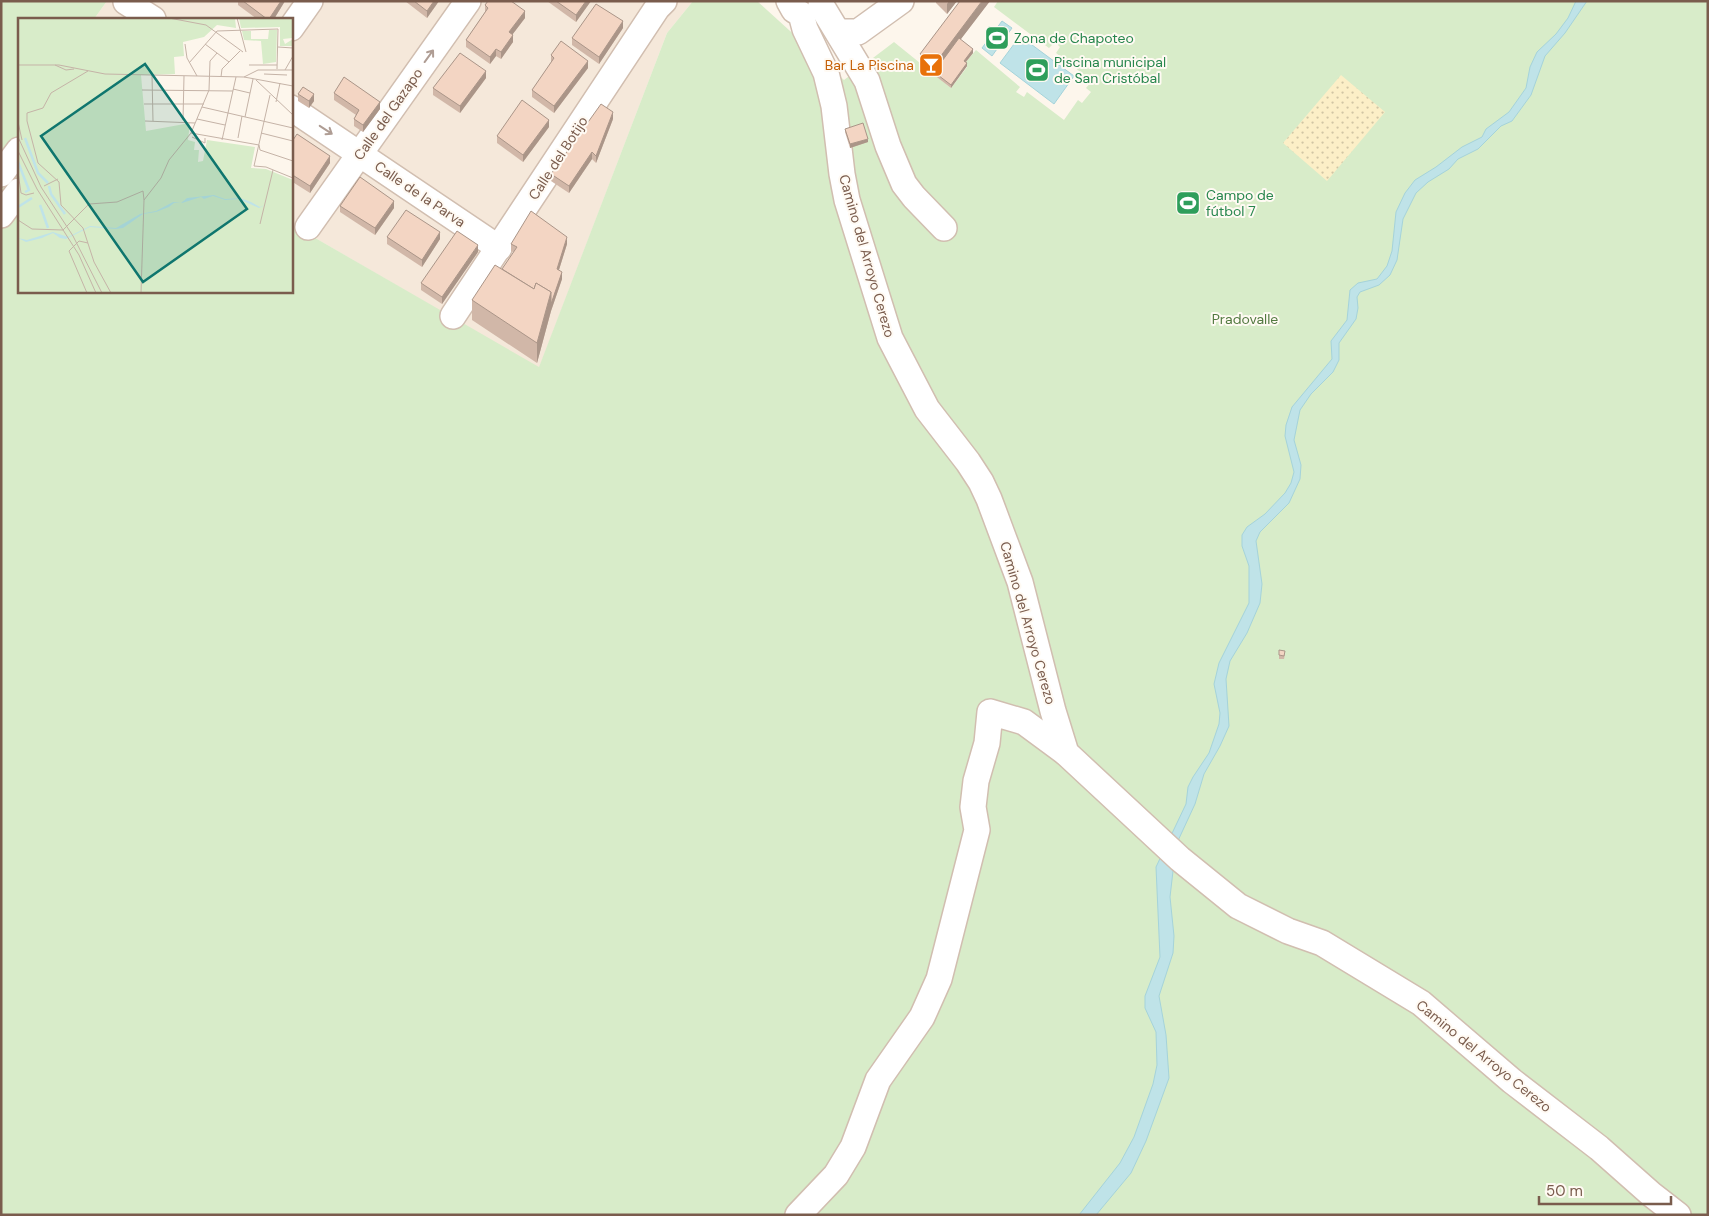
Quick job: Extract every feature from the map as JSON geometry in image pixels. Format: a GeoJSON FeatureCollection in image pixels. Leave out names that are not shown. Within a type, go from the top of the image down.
{"type":"FeatureCollection","features":[{"type":"Feature","properties":{"kind":"street"},"geometry":{"type":"LineString","coordinates":[[115,18],[127,1],[152,18]]}},
{"type":"Feature","properties":{"kind":"street"},"geometry":{"type":"LineString","coordinates":[[292,27],[310,1]]}},
{"type":"Feature","properties":{"kind":"street","name":"Calle del Gazapo"},"geometry":{"type":"LineString","coordinates":[[308,227],[468,1]]}},
{"type":"Feature","properties":{"kind":"street"},"geometry":{"type":"LineString","coordinates":[[838,32],[858,32],[901,1]]}},
{"type":"Feature","properties":{"kind":"street","name":"Calle del Botijo"},"geometry":{"type":"LineString","coordinates":[[453,316],[656,4]]}},
{"type":"Feature","properties":{"kind":"street"},"geometry":{"type":"LineString","coordinates":[[809,5],[838,32],[857,62],[867,81],[888,146],[904,184],[944,228]]}},
{"type":"Feature","properties":{"kind":"street","name":"Camino del Arroyo Cerezo"},"geometry":{"type":"LineString","coordinates":[[809,5],[805,29],[826,72],[834,106],[847,200],[890,338],[927,409],[982,482],[1020,582],[1053,711],[1066,753]]}},
{"type":"Feature","properties":{"kind":"street","name":"Calle de la Parva"},"geometry":{"type":"LineString","coordinates":[[292,109],[499,248]]}},
{"type":"Feature","properties":{"kind":"street"},"geometry":{"type":"LineString","coordinates":[[1,174],[18,151]]}},
{"type":"Feature","properties":{"kind":"street"},"geometry":{"type":"LineString","coordinates":[[1,215],[18,191]]}},
{"type":"Feature","properties":{"kind":"street","name":"Camino del Arroyo Cerezo"},"geometry":{"type":"LineString","coordinates":[[798,1215],[836,1175],[854,1147],[878,1080],[922,1017],[939,979],[977,830],[973,807],[976,781],[987,743],[990,712],[1024,722],[1066,753],[1172,851],[1238,906],[1288,931],[1322,943],[1421,1002],[1512,1081],[1599,1148],[1678,1215]]}},
{"type":"Feature","properties":{"kind":"shaded area"},"geometry":{"type":"Polygon","coordinates":[[[107,1],[693,1],[667,33],[539,368],[292,225],[292,18],[95,18],[107,1]]]}},
{"type":"Feature","properties":{"kind":"green space","name":"Pradovalle"},"geometry":{"type":"Polygon","coordinates":[[[1,1],[107,1],[95,18],[18,18],[18,292],[292,292],[292,225],[539,367],[667,33],[693,1],[757,1],[844,80],[894,42],[951,88],[967,67],[964,64],[976,50],[1020,87],[1016,92],[1024,97],[1027,92],[1064,120],[1078,100],[1082,103],[1091,92],[1086,88],[1092,81],[1056,53],[1060,47],[1055,42],[1049,48],[994,7],[998,1],[1708,1],[1708,1215],[1,1215],[1,1]]]}},
{"type":"Feature","properties":{"kind":"sand"},"geometry":{"type":"Polygon","coordinates":[[[1341,75],[1385,112],[1327,181],[1283,143],[1341,75]]]}},
{"type":"Feature","properties":{"kind":"water"},"geometry":{"type":"Polygon","coordinates":[[[1576,1],[1587,1],[1565,33],[1545,56],[1531,95],[1512,121],[1501,126],[1478,149],[1458,159],[1449,169],[1428,182],[1416,193],[1403,219],[1397,260],[1390,275],[1379,285],[1360,292],[1357,297],[1356,319],[1339,343],[1339,360],[1333,372],[1311,394],[1300,410],[1294,440],[1301,465],[1300,479],[1289,503],[1260,532],[1256,541],[1262,584],[1260,603],[1247,633],[1230,661],[1226,679],[1229,726],[1204,774],[1195,804],[1176,845],[1170,897],[1174,936],[1173,953],[1159,996],[1166,1035],[1169,1078],[1146,1141],[1131,1173],[1096,1215],[1079,1215],[1120,1163],[1134,1137],[1153,1084],[1157,1065],[1156,1032],[1145,1008],[1145,996],[1160,957],[1156,867],[1186,804],[1188,787],[1209,753],[1219,724],[1220,713],[1214,684],[1219,663],[1249,603],[1249,566],[1242,546],[1242,535],[1247,527],[1265,514],[1285,493],[1291,483],[1294,472],[1285,436],[1286,425],[1292,407],[1332,359],[1331,341],[1347,320],[1350,290],[1358,283],[1377,279],[1387,266],[1392,251],[1396,212],[1405,193],[1415,180],[1462,147],[1482,137],[1486,129],[1509,112],[1526,88],[1530,67],[1537,52],[1556,34],[1568,18],[1576,1]]]}},
{"type":"Feature","properties":{"kind":"water","name":"Zona de Chapoteo"},"geometry":{"type":"Polygon","coordinates":[[[1002,21],[1012,28],[992,56],[982,48],[1002,21]]]}},
{"type":"Feature","properties":{"kind":"water","name":"Piscina municipal de San Cristóbal"},"geometry":{"type":"Polygon","coordinates":[[[1020,36],[1074,76],[1054,104],[1000,63],[1020,36]]]}},
{"type":"Feature","properties":{"kind":"building"},"geometry":{"type":"Polygon","coordinates":[[[243,1],[281,1],[270,18],[266,18],[243,1]]]}},
{"type":"Feature","properties":{"kind":"building"},"geometry":{"type":"Polygon","coordinates":[[[414,1],[434,1],[427,11],[414,1]]]}},
{"type":"Feature","properties":{"kind":"building"},"geometry":{"type":"Polygon","coordinates":[[[488,1],[511,1],[525,11],[509,32],[513,35],[501,52],[496,49],[490,57],[466,40],[488,8],[485,5],[488,1]]]}},
{"type":"Feature","properties":{"kind":"building"},"geometry":{"type":"Polygon","coordinates":[[[556,1],[586,1],[576,15],[556,1]]]}},
{"type":"Feature","properties":{"kind":"building"},"geometry":{"type":"Polygon","coordinates":[[[960,1],[982,1],[934,65],[920,54],[960,1]]]}},
{"type":"Feature","properties":{"kind":"building"},"geometry":{"type":"Polygon","coordinates":[[[596,4],[623,21],[599,57],[572,38],[596,4]]]}},
{"type":"Feature","properties":{"kind":"building"},"geometry":{"type":"Polygon","coordinates":[[[959,38],[973,49],[964,61],[967,63],[951,85],[934,72],[959,38]]]}},
{"type":"Feature","properties":{"kind":"building"},"geometry":{"type":"Polygon","coordinates":[[[561,41],[588,61],[554,106],[532,90],[554,58],[551,55],[561,41]]]}},
{"type":"Feature","properties":{"kind":"building"},"geometry":{"type":"Polygon","coordinates":[[[460,53],[486,71],[460,106],[433,88],[460,53]]]}},
{"type":"Feature","properties":{"kind":"building"},"geometry":{"type":"Polygon","coordinates":[[[344,77],[380,102],[363,125],[354,119],[359,110],[334,93],[344,77]]]}},
{"type":"Feature","properties":{"kind":"building"},"geometry":{"type":"Polygon","coordinates":[[[303,87],[314,94],[309,101],[298,94],[303,87]]]}},
{"type":"Feature","properties":{"kind":"building"},"geometry":{"type":"Polygon","coordinates":[[[522,100],[549,120],[523,155],[497,136],[522,100]]]}},
{"type":"Feature","properties":{"kind":"building"},"geometry":{"type":"Polygon","coordinates":[[[601,104],[613,112],[596,156],[592,152],[569,186],[551,174],[601,104]]]}},
{"type":"Feature","properties":{"kind":"building"},"geometry":{"type":"Polygon","coordinates":[[[863,123],[868,139],[850,144],[845,129],[863,123]]]}},
{"type":"Feature","properties":{"kind":"building"},"geometry":{"type":"Polygon","coordinates":[[[297,134],[330,156],[310,186],[292,175],[292,142],[297,134]]]}},
{"type":"Feature","properties":{"kind":"building"},"geometry":{"type":"Polygon","coordinates":[[[360,177],[394,201],[375,228],[340,206],[360,177]]]}},
{"type":"Feature","properties":{"kind":"building"},"geometry":{"type":"Polygon","coordinates":[[[406,210],[440,232],[422,260],[387,237],[406,210]]]}},
{"type":"Feature","properties":{"kind":"building"},"geometry":{"type":"Polygon","coordinates":[[[531,211],[567,237],[557,269],[562,272],[551,304],[551,292],[536,283],[534,289],[502,269],[517,247],[511,244],[531,211]]]}},
{"type":"Feature","properties":{"kind":"building"},"geometry":{"type":"Polygon","coordinates":[[[457,231],[478,245],[442,297],[421,283],[457,231]]]}},
{"type":"Feature","properties":{"kind":"building"},"geometry":{"type":"Polygon","coordinates":[[[495,265],[534,289],[536,283],[551,292],[537,343],[472,300],[495,265]]]}},
{"type":"Feature","properties":{"kind":"building"},"geometry":{"type":"Polygon","coordinates":[[[1279,650],[1285,651],[1284,656],[1279,655],[1279,650]]]}},
{"type":"Feature","properties":{"kind":"place","name":"Zona de Chapoteo"},"geometry":{"type":"Point","coordinates":[997,38]}},
{"type":"Feature","properties":{"kind":"place","name":"Bar La Piscina"},"geometry":{"type":"Point","coordinates":[931,65]}},
{"type":"Feature","properties":{"kind":"place","name":"Piscina municipal de San Cristóbal"},"geometry":{"type":"Point","coordinates":[1037,70]}},
{"type":"Feature","properties":{"kind":"place","name":"Campo de fútbol 7"},"geometry":{"type":"Point","coordinates":[1188,203]}}]}
